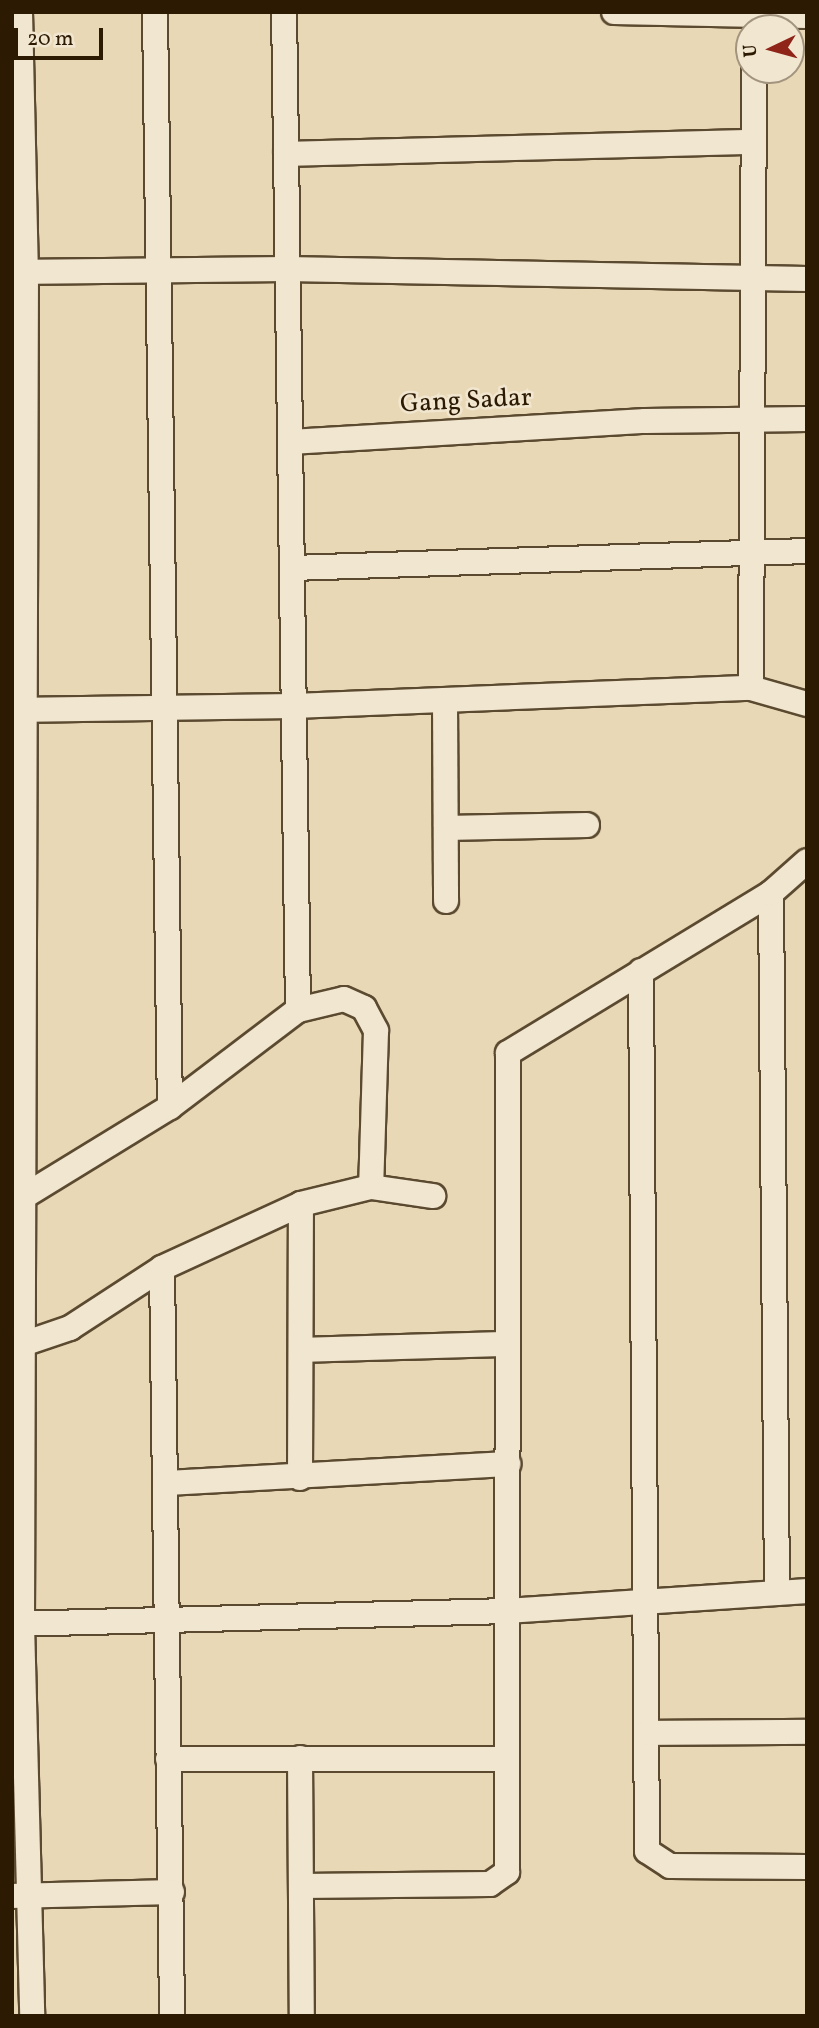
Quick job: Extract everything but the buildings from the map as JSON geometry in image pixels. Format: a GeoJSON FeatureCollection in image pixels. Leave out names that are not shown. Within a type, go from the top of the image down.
{"type":"FeatureCollection","features":[{"type":"Feature","properties":{"kind":"street"},"geometry":{"type":"LineString","coordinates":[[20,12],[19,709],[23,1197],[18,1246],[23,1344],[17,1624],[20,1896],[32,2016]]}},
{"type":"Feature","properties":{"kind":"street"},"geometry":{"type":"LineString","coordinates":[[155,12],[170,1107]]}},
{"type":"Feature","properties":{"kind":"street"},"geometry":{"type":"LineString","coordinates":[[284,12],[298,1010]]}},
{"type":"Feature","properties":{"kind":"street"},"geometry":{"type":"LineString","coordinates":[[614,12],[735,17]]}},
{"type":"Feature","properties":{"kind":"street"},"geometry":{"type":"LineString","coordinates":[[751,688],[748,550],[754,84]]}},
{"type":"Feature","properties":{"kind":"street"},"geometry":{"type":"LineString","coordinates":[[286,154],[753,142]]}},
{"type":"Feature","properties":{"kind":"street"},"geometry":{"type":"LineString","coordinates":[[19,271],[287,269],[807,279]]}},
{"type":"Feature","properties":{"kind":"street","name":"Gang Sadar"},"geometry":{"type":"LineString","coordinates":[[290,442],[645,421],[807,419]]}},
{"type":"Feature","properties":{"kind":"street"},"geometry":{"type":"LineString","coordinates":[[292,568],[748,550],[807,551]]}},
{"type":"Feature","properties":{"kind":"street"},"geometry":{"type":"LineString","coordinates":[[19,709],[294,706],[751,688],[807,704]]}},
{"type":"Feature","properties":{"kind":"street"},"geometry":{"type":"LineString","coordinates":[[445,700],[446,901]]}},
{"type":"Feature","properties":{"kind":"street"},"geometry":{"type":"LineString","coordinates":[[446,828],[587,825]]}},
{"type":"Feature","properties":{"kind":"street"},"geometry":{"type":"LineString","coordinates":[[301,1886],[498,1882],[507,1872],[508,1053],[771,893],[807,861]]}},
{"type":"Feature","properties":{"kind":"street"},"geometry":{"type":"LineString","coordinates":[[771,893],[777,1593]]}},
{"type":"Feature","properties":{"kind":"street"},"geometry":{"type":"LineString","coordinates":[[641,971],[648,1601],[647,1851],[656,1861],[670,1866],[807,1867]]}},
{"type":"Feature","properties":{"kind":"street"},"geometry":{"type":"LineString","coordinates":[[23,1197],[170,1107],[298,1010],[344,999],[364,1008],[376,1031],[371,1187]]}},
{"type":"Feature","properties":{"kind":"street"},"geometry":{"type":"LineString","coordinates":[[23,1344],[70,1328],[162,1268],[300,1204],[371,1187],[433,1196]]}},
{"type":"Feature","properties":{"kind":"street"},"geometry":{"type":"LineString","coordinates":[[300,1204],[300,1478]]}},
{"type":"Feature","properties":{"kind":"street"},"geometry":{"type":"LineString","coordinates":[[162,1268],[170,1619],[168,1759],[173,2016]]}},
{"type":"Feature","properties":{"kind":"street"},"geometry":{"type":"LineString","coordinates":[[302,1350],[508,1344]]}},
{"type":"Feature","properties":{"kind":"street"},"geometry":{"type":"LineString","coordinates":[[166,1483],[300,1478],[508,1464]]}},
{"type":"Feature","properties":{"kind":"street"},"geometry":{"type":"LineString","coordinates":[[17,1624],[507,1611],[807,1591]]}},
{"type":"Feature","properties":{"kind":"street"},"geometry":{"type":"LineString","coordinates":[[648,1733],[807,1732]]}},
{"type":"Feature","properties":{"kind":"street"},"geometry":{"type":"LineString","coordinates":[[300,1758],[302,2016]]}},
{"type":"Feature","properties":{"kind":"street"},"geometry":{"type":"LineString","coordinates":[[168,1759],[507,1759]]}},
{"type":"Feature","properties":{"kind":"street"},"geometry":{"type":"LineString","coordinates":[[20,1896],[172,1892]]}}]}
